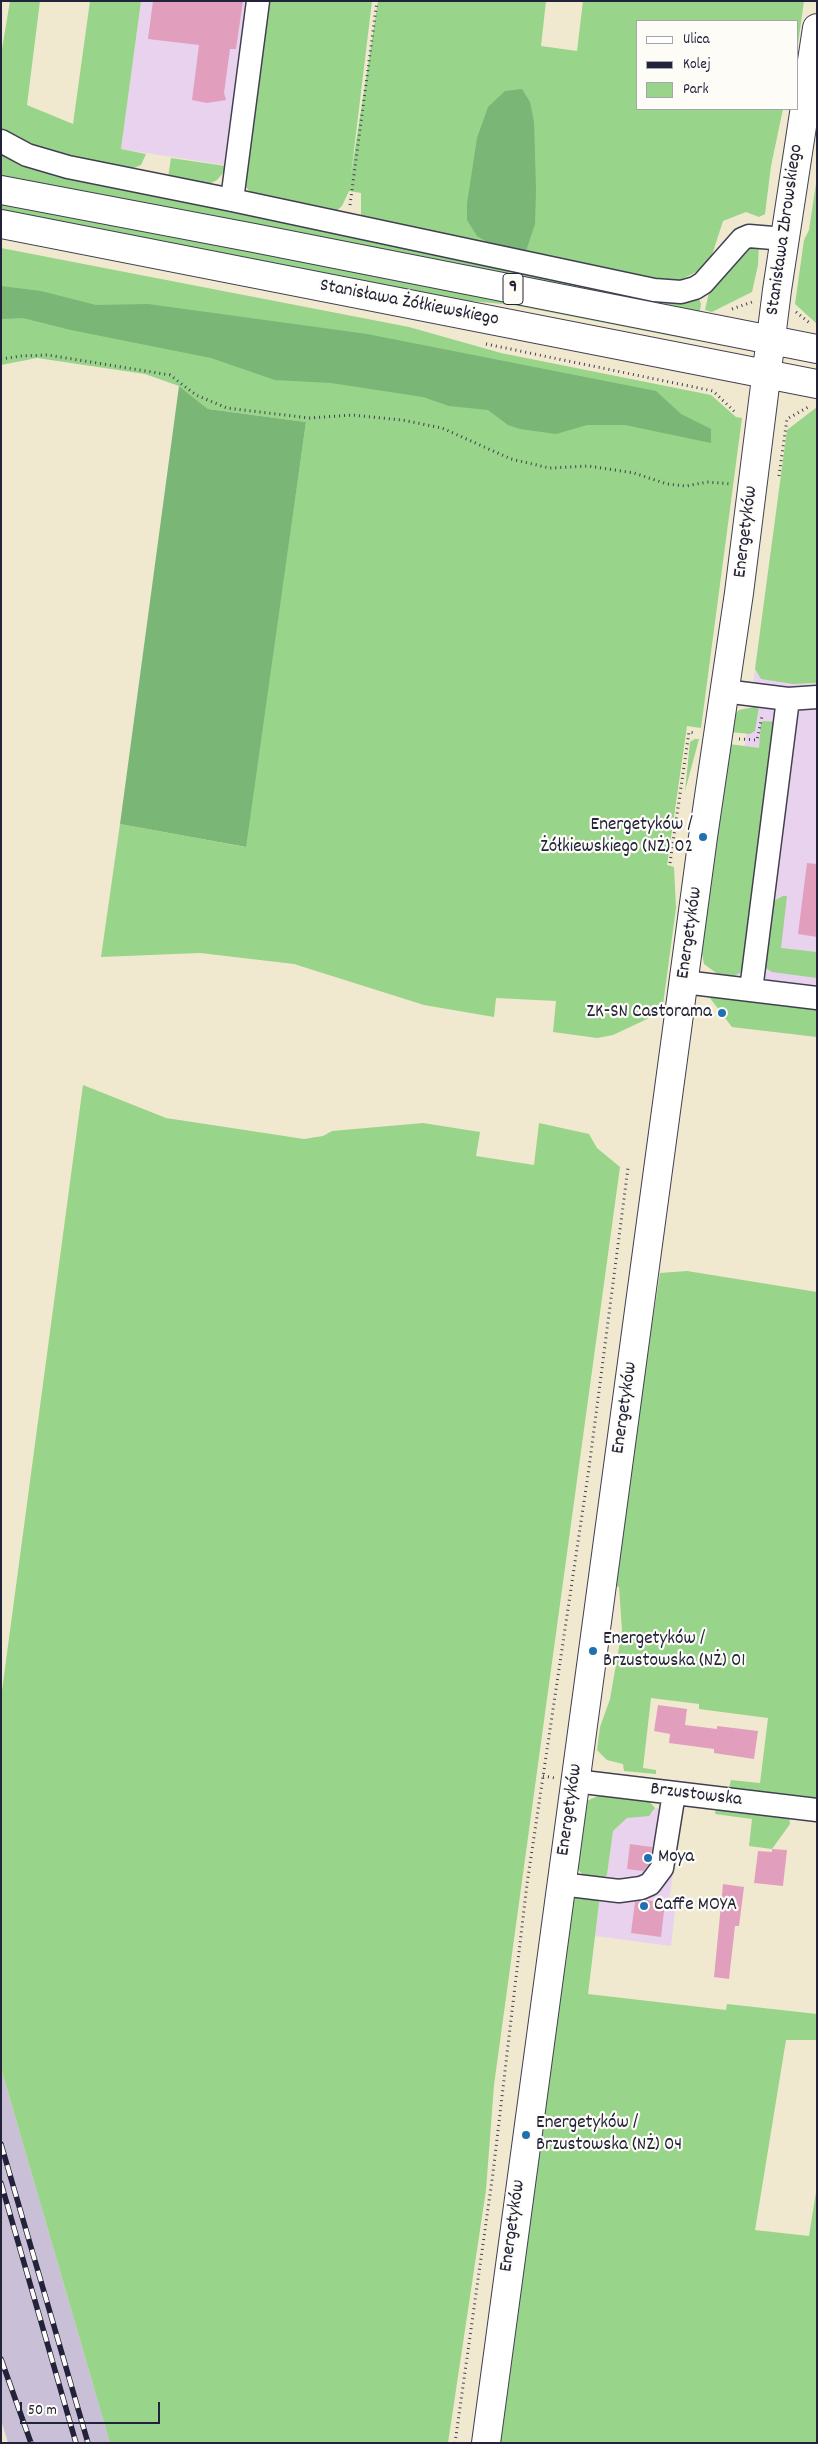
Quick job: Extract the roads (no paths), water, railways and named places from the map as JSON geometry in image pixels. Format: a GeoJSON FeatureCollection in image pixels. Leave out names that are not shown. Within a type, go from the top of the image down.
{"type":"FeatureCollection","features":[{"type":"Feature","properties":{"kind":"main road","name":"Stanisława Zbrowskiego"},"geometry":{"type":"LineString","coordinates":[[766,374],[784,239],[817,28]]}},
{"type":"Feature","properties":{"kind":"main road","name":"Stanisława Żółkiewskiego"},"geometry":{"type":"LineString","coordinates":[[1,190],[817,349]]}},
{"type":"Feature","properties":{"kind":"main road","name":"Stanisława Żółkiewskiego"},"geometry":{"type":"LineString","coordinates":[[1,224],[817,384]]}},
{"type":"Feature","properties":{"kind":"main road","name":"Energetyków"},"geometry":{"type":"LineString","coordinates":[[486,2443],[684,982],[753,488],[766,374]]}},
{"type":"Feature","properties":{"kind":"street"},"geometry":{"type":"LineString","coordinates":[[232,200],[258,1]]}},
{"type":"Feature","properties":{"kind":"street"},"geometry":{"type":"LineString","coordinates":[[1,142],[27,155],[68,168],[232,200],[654,290],[674,292],[695,288],[703,283],[742,239],[749,236],[784,239]]}},
{"type":"Feature","properties":{"kind":"street"},"geometry":{"type":"LineString","coordinates":[[724,691],[788,699],[817,697]]}},
{"type":"Feature","properties":{"kind":"street"},"geometry":{"type":"LineString","coordinates":[[752,990],[788,699]]}},
{"type":"Feature","properties":{"kind":"street"},"geometry":{"type":"LineString","coordinates":[[684,982],[817,998]]}},
{"type":"Feature","properties":{"kind":"street","name":"Brzustowska"},"geometry":{"type":"LineString","coordinates":[[575,1781],[817,1810]]}},
{"type":"Feature","properties":{"kind":"street"},"geometry":{"type":"LineString","coordinates":[[561,1884],[619,1891],[635,1890],[650,1884],[662,1868],[674,1793]]}},
{"type":"Feature","properties":{"kind":"railway"},"geometry":{"type":"LineString","coordinates":[[1,2144],[88,2443]]}},
{"type":"Feature","properties":{"kind":"railway"},"geometry":{"type":"LineString","coordinates":[[1,2183],[76,2443]]}},
{"type":"Feature","properties":{"kind":"railway"},"geometry":{"type":"LineString","coordinates":[[1,2359],[31,2443]]}},
{"type":"Feature","properties":{"kind":"place","name":"Energetyków / Żółkiewskiego (NŻ) 02"},"geometry":{"type":"Point","coordinates":[703,837]}},
{"type":"Feature","properties":{"kind":"place","name":"ZK-SN Castorama"},"geometry":{"type":"Point","coordinates":[722,1013]}},
{"type":"Feature","properties":{"kind":"place","name":"Energetyków / Brzustowska (NŻ) 01"},"geometry":{"type":"Point","coordinates":[593,1651]}},
{"type":"Feature","properties":{"kind":"place","name":"Moya"},"geometry":{"type":"Point","coordinates":[648,1858]}},
{"type":"Feature","properties":{"kind":"place","name":"Caffe MOYA"},"geometry":{"type":"Point","coordinates":[644,1906]}},
{"type":"Feature","properties":{"kind":"place","name":"Energetyków / Brzustowska (NŻ) 04"},"geometry":{"type":"Point","coordinates":[526,2135]}}]}
